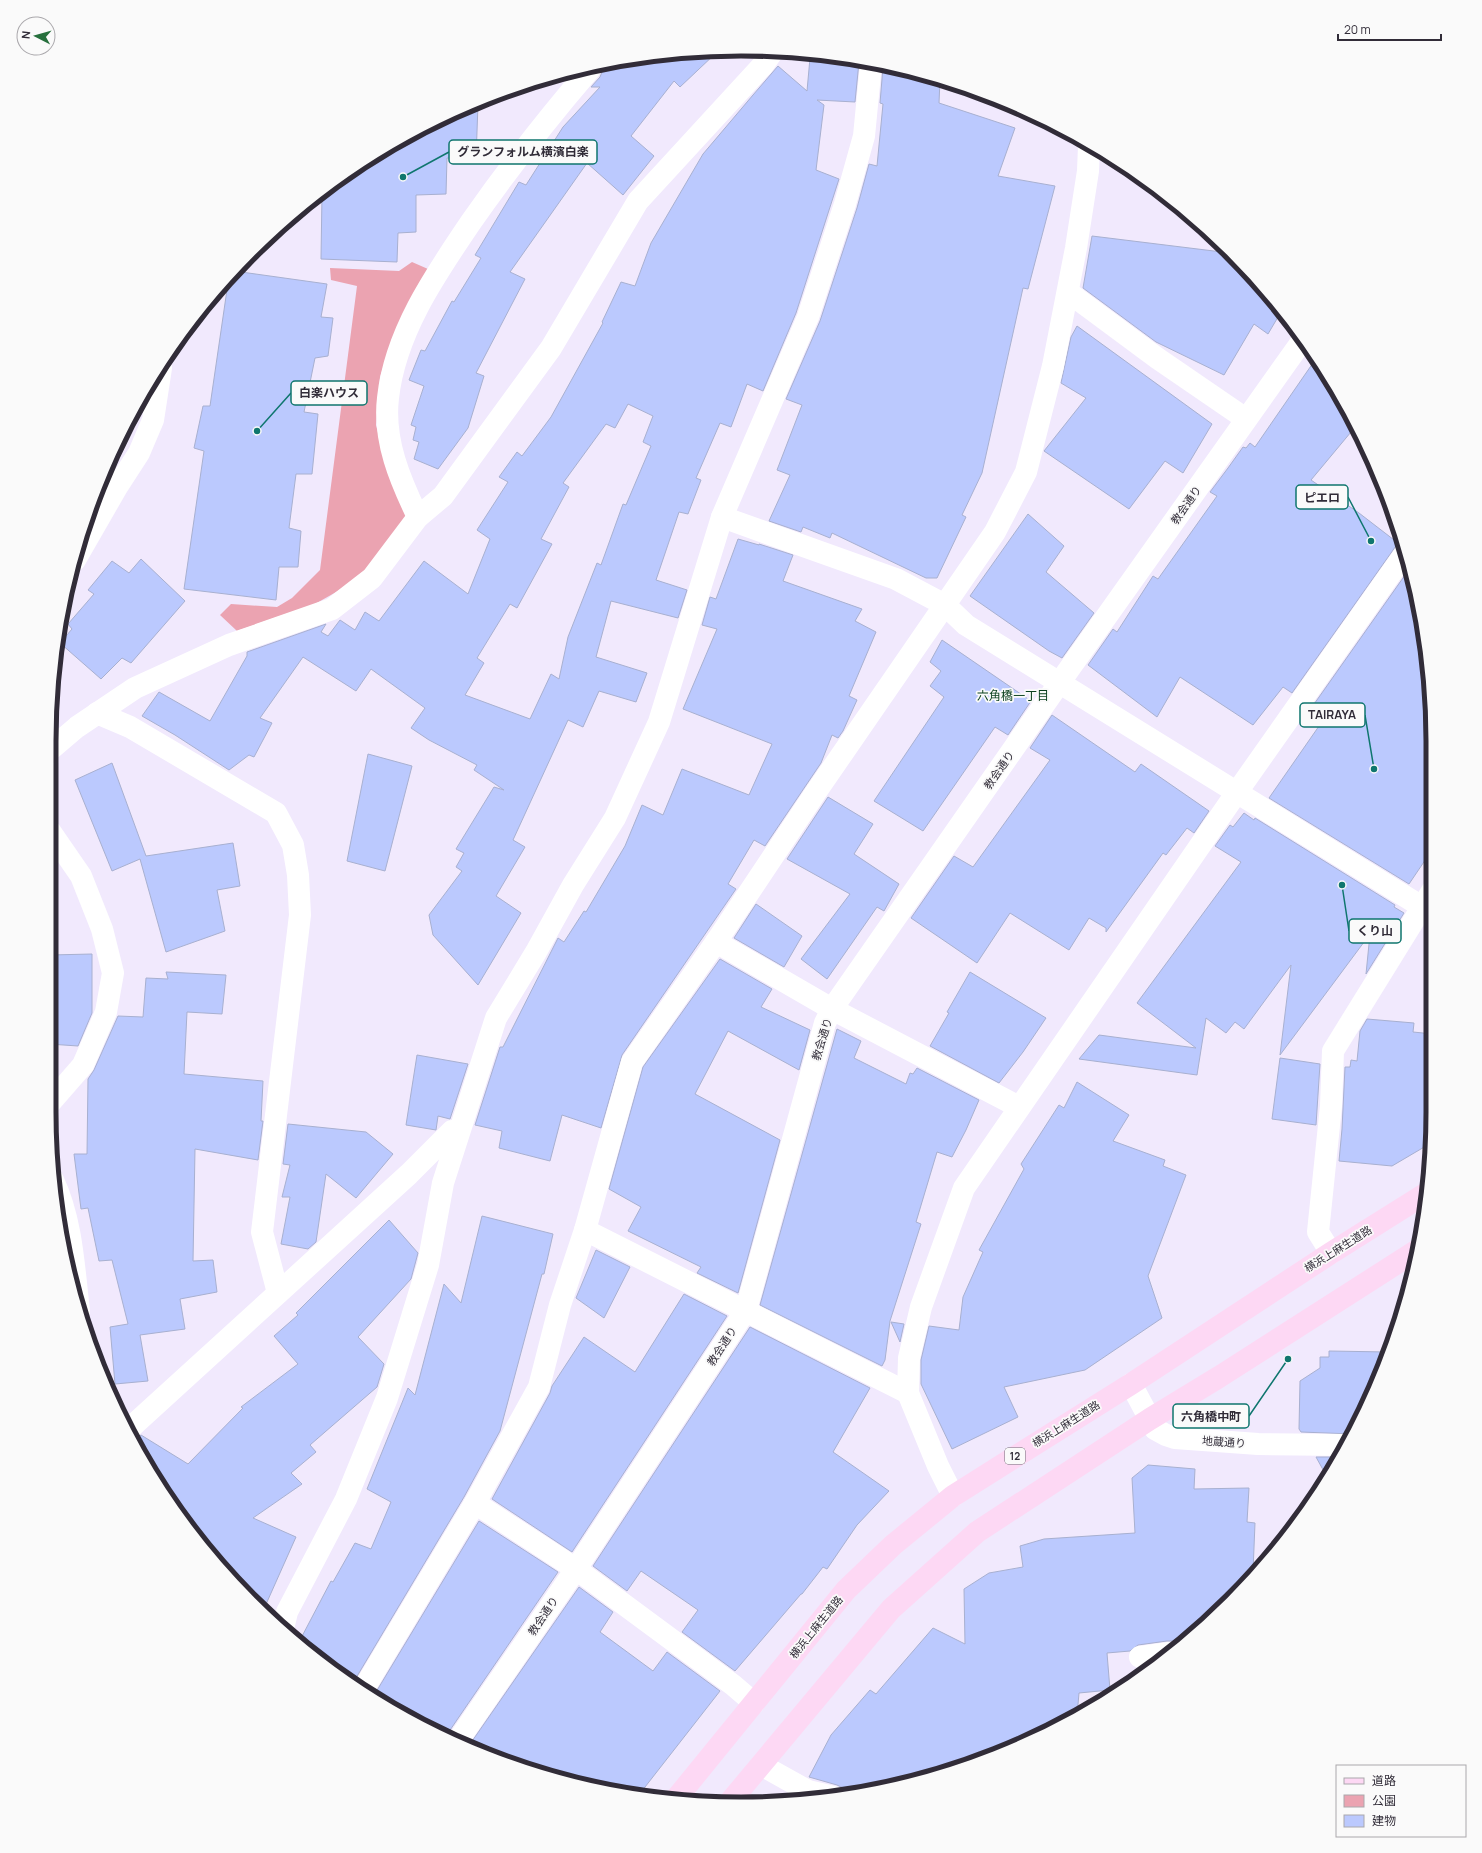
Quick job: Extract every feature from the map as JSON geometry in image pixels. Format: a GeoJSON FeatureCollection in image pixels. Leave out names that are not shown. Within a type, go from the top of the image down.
{"type":"FeatureCollection","features":[{"type":"Feature","properties":{"kind":"main road","name":"横浜上麻生道路"},"geometry":{"type":"LineString","coordinates":[[680,1794],[846,1590],[893,1545],[953,1496],[1131,1384],[1420,1197]]}},
{"type":"Feature","properties":{"kind":"main road"},"geometry":{"type":"LineString","coordinates":[[734,1797],[891,1609],[928,1574],[977,1532],[1150,1419],[1226,1373],[1411,1254]]}},
{"type":"Feature","properties":{"kind":"street"},"geometry":{"type":"LineString","coordinates":[[56,745],[77,727],[135,688],[229,645],[332,609],[372,578],[418,517],[443,496],[551,348],[638,201],[763,65],[768,57]]}},
{"type":"Feature","properties":{"kind":"street"},"geometry":{"type":"LineString","coordinates":[[284,1623],[287,1612],[346,1499],[387,1398],[428,1265],[443,1183],[458,1132],[496,1018],[536,952],[573,885],[615,818],[659,722],[722,517],[808,318],[838,227],[864,136],[870,68]]}},
{"type":"Feature","properties":{"kind":"street"},"geometry":{"type":"LineString","coordinates":[[418,517],[402,484],[389,443],[388,399],[397,355],[420,302],[452,251],[503,176],[586,74]]}},
{"type":"Feature","properties":{"kind":"street"},"geometry":{"type":"LineString","coordinates":[[366,1685],[474,1503],[539,1387],[560,1305],[585,1230],[632,1062],[716,942],[816,792],[995,532],[1026,472],[1053,366],[1068,292],[1087,179],[1089,151]]}},
{"type":"Feature","properties":{"kind":"street"},"geometry":{"type":"LineString","coordinates":[[1068,292],[1157,358],[1246,419]]}},
{"type":"Feature","properties":{"kind":"street","name":"教会通り"},"geometry":{"type":"LineString","coordinates":[[461,1737],[576,1569],[746,1310],[826,1023],[832,1009],[1060,682],[1299,345]]}},
{"type":"Feature","properties":{"kind":"street"},"geometry":{"type":"LineString","coordinates":[[86,540],[116,487],[139,454],[154,420],[160,379]]}},
{"type":"Feature","properties":{"kind":"street"},"geometry":{"type":"LineString","coordinates":[[722,517],[896,579],[945,605],[966,625],[1237,792],[1426,902]]}},
{"type":"Feature","properties":{"kind":"street"},"geometry":{"type":"LineString","coordinates":[[953,1496],[938,1466],[908,1393],[909,1358],[921,1307],[964,1188],[1237,792],[1401,559]]}},
{"type":"Feature","properties":{"kind":"street"},"geometry":{"type":"LineString","coordinates":[[97,713],[130,727],[276,813],[293,845],[298,875],[300,915],[262,1232],[278,1293]]}},
{"type":"Feature","properties":{"kind":"street"},"geometry":{"type":"LineString","coordinates":[[56,840],[81,876],[102,929],[113,973],[106,1012],[83,1065],[56,1096]]}},
{"type":"Feature","properties":{"kind":"street"},"geometry":{"type":"LineString","coordinates":[[1331,1254],[1318,1232],[1331,1106],[1333,1051],[1426,909]]}},
{"type":"Feature","properties":{"kind":"street"},"geometry":{"type":"LineString","coordinates":[[716,942],[832,1009],[1019,1108]]}},
{"type":"Feature","properties":{"kind":"street"},"geometry":{"type":"LineString","coordinates":[[133,1426],[409,1174],[452,1131],[458,1132]]}},
{"type":"Feature","properties":{"kind":"street"},"geometry":{"type":"LineString","coordinates":[[63,1204],[70,1238],[74,1268]]}},
{"type":"Feature","properties":{"kind":"street"},"geometry":{"type":"LineString","coordinates":[[585,1230],[908,1393]]}},
{"type":"Feature","properties":{"kind":"street","name":"地蔵通り"},"geometry":{"type":"LineString","coordinates":[[1131,1384],[1155,1429],[1175,1438],[1258,1444],[1339,1445]]}},
{"type":"Feature","properties":{"kind":"street"},"geometry":{"type":"LineString","coordinates":[[474,1503],[576,1569],[733,1685],[754,1703]]}},
{"type":"Feature","properties":{"kind":"street"},"geometry":{"type":"LineString","coordinates":[[1140,1657],[1159,1654]]}},
{"type":"Feature","properties":{"kind":"street"},"geometry":{"type":"LineString","coordinates":[[761,1765],[808,1791],[815,1793]]}},
{"type":"Feature","properties":{"kind":"green space"},"geometry":{"type":"Polygon","coordinates":[[[412,262],[428,269],[394,335],[380,377],[376,425],[388,473],[407,515],[375,562],[345,587],[315,604],[237,631],[220,615],[231,604],[277,607],[292,598],[320,570],[357,286],[331,280],[330,268],[399,271],[412,262]]]}},
{"type":"Feature","properties":{"kind":"building"},"geometry":{"type":"Polygon","coordinates":[[[712,57],[680,87],[674,81],[631,136],[654,156],[623,195],[587,163],[510,272],[525,279],[476,373],[484,376],[468,428],[438,469],[414,459],[419,442],[413,440],[416,427],[411,425],[424,386],[409,380],[421,350],[425,351],[452,301],[454,302],[481,258],[475,255],[519,182],[526,185],[563,127],[600,87],[591,87],[600,77],[602,70],[607,69],[652,62],[712,57]]]}},
{"type":"Feature","properties":{"kind":"building"},"geometry":{"type":"Polygon","coordinates":[[[810,60],[859,66],[855,102],[817,100],[824,105],[816,170],[839,179],[796,313],[763,391],[747,384],[731,427],[720,423],[696,478],[701,480],[688,514],[679,512],[656,580],[687,590],[678,618],[611,601],[596,657],[647,673],[636,702],[599,691],[583,727],[568,720],[513,840],[525,847],[496,896],[521,913],[478,985],[433,935],[429,915],[462,871],[456,867],[464,853],[456,849],[494,787],[504,790],[474,770],[477,765],[429,740],[411,728],[425,708],[371,669],[356,691],[303,657],[260,718],[272,723],[254,757],[249,755],[229,770],[175,735],[142,716],[159,692],[210,721],[247,656],[247,652],[326,624],[321,632],[328,636],[340,620],[355,630],[365,612],[379,621],[424,561],[468,594],[490,539],[477,530],[508,482],[499,477],[517,452],[522,456],[551,417],[603,323],[602,322],[621,282],[635,286],[651,243],[703,154],[778,66],[807,91],[810,60]],[[628,404],[615,428],[606,424],[563,483],[569,487],[541,539],[552,544],[517,608],[510,604],[477,658],[484,663],[465,695],[530,719],[551,674],[559,679],[568,637],[597,563],[601,565],[623,504],[626,505],[651,446],[643,442],[653,416],[628,404]]]}},
{"type":"Feature","properties":{"kind":"building"},"geometry":{"type":"Polygon","coordinates":[[[883,71],[940,86],[939,103],[1015,128],[998,176],[1055,186],[1028,289],[1023,288],[982,473],[962,515],[966,517],[937,578],[926,578],[832,533],[830,538],[803,527],[801,532],[769,521],[790,475],[777,470],[802,405],[786,399],[820,321],[857,208],[869,164],[877,166],[883,104],[880,103],[883,71]]]}},
{"type":"Feature","properties":{"kind":"building"},"geometry":{"type":"Polygon","coordinates":[[[478,109],[476,159],[447,158],[446,194],[416,195],[416,232],[398,233],[397,262],[321,259],[322,200],[360,171],[399,148],[438,127],[478,109]]]}},
{"type":"Feature","properties":{"kind":"building"},"geometry":{"type":"Polygon","coordinates":[[[1092,236],[1220,252],[1256,289],[1278,317],[1268,334],[1254,324],[1224,375],[1156,342],[1083,288],[1092,236]]]}},
{"type":"Feature","properties":{"kind":"building"},"geometry":{"type":"Polygon","coordinates":[[[242,272],[327,284],[321,317],[333,318],[328,356],[315,358],[304,412],[318,414],[312,474],[296,474],[289,528],[301,531],[298,567],[279,567],[276,600],[184,589],[204,451],[194,448],[203,406],[210,406],[227,288],[242,272]]]}},
{"type":"Feature","properties":{"kind":"building"},"geometry":{"type":"Polygon","coordinates":[[[1077,326],[1212,424],[1183,473],[1165,461],[1129,509],[1044,451],[1086,398],[1061,383],[1071,337],[1077,326]]]}},
{"type":"Feature","properties":{"kind":"building"},"geometry":{"type":"Polygon","coordinates":[[[1313,363],[1351,431],[1311,480],[1359,513],[1396,542],[1397,544],[1292,693],[1283,687],[1253,725],[1180,677],[1157,717],[1088,665],[1113,629],[1117,632],[1153,576],[1158,579],[1217,496],[1210,492],[1243,447],[1246,448],[1250,443],[1255,447],[1313,363]]]}},
{"type":"Feature","properties":{"kind":"building"},"geometry":{"type":"Polygon","coordinates":[[[1028,514],[1064,546],[1046,572],[1094,613],[1062,658],[1049,651],[970,596],[1028,514]]]}},
{"type":"Feature","properties":{"kind":"building"},"geometry":{"type":"Polygon","coordinates":[[[738,539],[793,555],[783,581],[862,609],[855,621],[876,632],[849,696],[857,700],[843,731],[838,738],[832,735],[821,763],[765,846],[754,840],[728,884],[736,889],[622,1055],[601,1128],[562,1115],[550,1161],[499,1148],[502,1131],[475,1125],[500,1047],[503,1047],[558,938],[564,942],[584,911],[586,912],[625,846],[642,805],[663,815],[682,769],[749,795],[772,744],[683,709],[717,629],[702,625],[710,597],[716,599],[738,539]]]}},
{"type":"Feature","properties":{"kind":"building"},"geometry":{"type":"Polygon","coordinates":[[[141,559],[185,601],[131,663],[122,658],[101,679],[63,646],[64,638],[72,629],[68,624],[94,594],[88,590],[112,561],[129,573],[141,559]]]}},
{"type":"Feature","properties":{"kind":"building"},"geometry":{"type":"Polygon","coordinates":[[[1405,574],[1413,607],[1420,652],[1425,696],[1426,741],[1426,859],[1409,884],[1269,798],[1326,716],[1312,707],[1405,574]]]}},
{"type":"Feature","properties":{"kind":"building"},"geometry":{"type":"Polygon","coordinates":[[[942,640],[1031,701],[1008,735],[995,727],[923,831],[874,801],[944,697],[930,686],[941,671],[930,662],[942,640]]]}},
{"type":"Feature","properties":{"kind":"building"},"geometry":{"type":"Polygon","coordinates":[[[1052,715],[1135,772],[1141,764],[1209,811],[1194,833],[1187,828],[1166,855],[1163,853],[1106,932],[1106,928],[1089,918],[1069,950],[1010,913],[977,963],[911,918],[954,856],[973,867],[1050,760],[1030,748],[1052,715]]]}},
{"type":"Feature","properties":{"kind":"building"},"geometry":{"type":"Polygon","coordinates":[[[368,754],[412,766],[385,871],[347,861],[368,754]]]}},
{"type":"Feature","properties":{"kind":"building"},"geometry":{"type":"Polygon","coordinates":[[[112,763],[146,856],[233,843],[240,886],[217,890],[225,931],[166,952],[140,859],[112,871],[75,780],[112,763]]]}},
{"type":"Feature","properties":{"kind":"building"},"geometry":{"type":"Polygon","coordinates":[[[828,797],[873,824],[854,854],[899,884],[884,911],[877,907],[827,979],[801,959],[850,894],[787,859],[828,797]]]}},
{"type":"Feature","properties":{"kind":"building"},"geometry":{"type":"Polygon","coordinates":[[[1244,813],[1254,820],[1255,818],[1395,905],[1394,907],[1404,913],[1366,974],[1370,934],[1280,1055],[1291,965],[1244,1029],[1235,1022],[1226,1033],[1206,1018],[1197,1075],[1079,1059],[1099,1035],[1196,1048],[1137,1003],[1241,862],[1215,846],[1230,825],[1233,827],[1244,813]]]}},
{"type":"Feature","properties":{"kind":"building"},"geometry":{"type":"Polygon","coordinates":[[[756,904],[802,936],[784,967],[734,938],[756,904]]]}},
{"type":"Feature","properties":{"kind":"building"},"geometry":{"type":"Polygon","coordinates":[[[92,954],[92,1013],[78,1046],[56,1044],[56,955],[92,954]]]}},
{"type":"Feature","properties":{"kind":"building"},"geometry":{"type":"Polygon","coordinates":[[[720,959],[772,989],[761,1007],[810,1030],[799,1070],[728,1031],[695,1094],[780,1140],[738,1293],[697,1273],[701,1267],[628,1231],[641,1207],[609,1189],[643,1067],[720,959]]]}},
{"type":"Feature","properties":{"kind":"building"},"geometry":{"type":"Polygon","coordinates":[[[166,972],[226,975],[222,1014],[187,1012],[184,1074],[263,1081],[261,1121],[263,1121],[258,1160],[195,1149],[193,1261],[213,1260],[217,1292],[180,1299],[185,1329],[140,1335],[148,1381],[115,1384],[110,1327],[128,1324],[112,1260],[99,1261],[88,1208],[81,1209],[74,1154],[87,1154],[88,1079],[94,1070],[118,1016],[143,1017],[146,978],[168,979],[166,972]]]}},
{"type":"Feature","properties":{"kind":"building"},"geometry":{"type":"Polygon","coordinates":[[[970,972],[1046,1018],[1023,1052],[999,1083],[930,1046],[949,1013],[947,1012],[970,972]]]}},
{"type":"Feature","properties":{"kind":"building"},"geometry":{"type":"Polygon","coordinates":[[[1367,1019],[1414,1023],[1413,1032],[1426,1033],[1425,1146],[1392,1166],[1339,1161],[1345,1067],[1350,1067],[1351,1060],[1357,1061],[1360,1031],[1367,1019]]]}},
{"type":"Feature","properties":{"kind":"building"},"geometry":{"type":"Polygon","coordinates":[[[837,1029],[861,1041],[854,1058],[906,1084],[910,1073],[913,1074],[917,1068],[979,1100],[952,1157],[937,1152],[916,1222],[921,1224],[890,1321],[885,1360],[882,1366],[760,1305],[837,1029]]]}},
{"type":"Feature","properties":{"kind":"building"},"geometry":{"type":"Polygon","coordinates":[[[417,1055],[468,1064],[450,1119],[438,1116],[436,1130],[406,1125],[417,1055]]]}},
{"type":"Feature","properties":{"kind":"building"},"geometry":{"type":"Polygon","coordinates":[[[1280,1058],[1320,1064],[1316,1125],[1272,1119],[1280,1058]]]}},
{"type":"Feature","properties":{"kind":"building"},"geometry":{"type":"Polygon","coordinates":[[[1077,1082],[1129,1115],[1113,1141],[1165,1160],[1163,1166],[1186,1175],[1148,1276],[1162,1318],[1085,1370],[1004,1387],[1018,1417],[952,1449],[921,1384],[921,1360],[929,1326],[959,1330],[963,1297],[983,1252],[979,1250],[1024,1169],[1021,1164],[1059,1105],[1064,1108],[1077,1082]]]}},
{"type":"Feature","properties":{"kind":"building"},"geometry":{"type":"Polygon","coordinates":[[[288,1124],[366,1132],[393,1154],[356,1198],[326,1174],[316,1242],[308,1249],[281,1244],[290,1197],[282,1197],[290,1165],[283,1164],[288,1124]]]}},
{"type":"Feature","properties":{"kind":"building"},"geometry":{"type":"Polygon","coordinates":[[[482,1216],[553,1234],[544,1274],[542,1274],[500,1431],[464,1497],[356,1679],[302,1637],[331,1581],[333,1582],[355,1543],[371,1549],[391,1502],[367,1489],[408,1388],[415,1395],[444,1284],[461,1303],[482,1216]]]}},
{"type":"Feature","properties":{"kind":"building"},"geometry":{"type":"Polygon","coordinates":[[[389,1220],[418,1253],[411,1279],[358,1337],[384,1364],[377,1387],[310,1445],[316,1452],[291,1473],[302,1484],[253,1518],[296,1537],[266,1605],[226,1564],[198,1529],[171,1493],[139,1437],[141,1435],[188,1464],[243,1408],[241,1407],[298,1364],[274,1336],[298,1315],[296,1313],[389,1220]]]}},
{"type":"Feature","properties":{"kind":"building"},"geometry":{"type":"Polygon","coordinates":[[[596,1250],[630,1267],[604,1318],[576,1298],[596,1250]]]}},
{"type":"Feature","properties":{"kind":"building"},"geometry":{"type":"Polygon","coordinates":[[[684,1294],[727,1316],[572,1552],[492,1499],[550,1393],[552,1386],[584,1337],[635,1372],[684,1294]]]}},
{"type":"Feature","properties":{"kind":"building"},"geometry":{"type":"Polygon","coordinates":[[[891,1322],[904,1324],[900,1342],[891,1322]]]}},
{"type":"Feature","properties":{"kind":"building"},"geometry":{"type":"Polygon","coordinates":[[[750,1327],[870,1388],[833,1452],[889,1491],[857,1525],[827,1569],[823,1567],[802,1594],[735,1671],[682,1632],[698,1610],[641,1571],[627,1591],[593,1566],[750,1327]]]}},
{"type":"Feature","properties":{"kind":"building"},"geometry":{"type":"Polygon","coordinates":[[[1329,1351],[1382,1352],[1374,1374],[1345,1434],[1301,1432],[1299,1429],[1300,1381],[1320,1368],[1320,1357],[1329,1357],[1329,1351]]]}},
{"type":"Feature","properties":{"kind":"building"},"geometry":{"type":"Polygon","coordinates":[[[1316,1457],[1333,1457],[1324,1472],[1316,1457]]]}},
{"type":"Feature","properties":{"kind":"building"},"geometry":{"type":"Polygon","coordinates":[[[1148,1465],[1195,1469],[1194,1489],[1249,1488],[1247,1522],[1255,1523],[1253,1567],[1193,1627],[1174,1642],[1167,1641],[1138,1645],[1130,1651],[1107,1653],[1110,1689],[1079,1693],[1078,1708],[1003,1745],[961,1761],[918,1774],[875,1784],[843,1789],[837,1785],[809,1777],[831,1735],[870,1690],[876,1694],[933,1628],[965,1644],[964,1589],[989,1573],[1023,1567],[1020,1546],[1044,1539],[1135,1533],[1132,1478],[1148,1465]]]}},
{"type":"Feature","properties":{"kind":"building"},"geometry":{"type":"Polygon","coordinates":[[[479,1521],[558,1572],[449,1731],[398,1705],[376,1692],[479,1521]]]}},
{"type":"Feature","properties":{"kind":"building"},"geometry":{"type":"Polygon","coordinates":[[[579,1587],[613,1612],[600,1632],[653,1671],[667,1652],[720,1691],[643,1790],[607,1784],[564,1774],[521,1761],[472,1742],[579,1587]]]}},
{"type":"Feature","properties":{"kind":"place","name":"グランフォルム横濱白楽"},"geometry":{"type":"Point","coordinates":[403,177]}},
{"type":"Feature","properties":{"kind":"place","name":"白楽ハウス"},"geometry":{"type":"Point","coordinates":[257,431]}},
{"type":"Feature","properties":{"kind":"place","name":"ピエロ"},"geometry":{"type":"Point","coordinates":[1371,541]}},
{"type":"Feature","properties":{"kind":"place","name":"TAIRAYA"},"geometry":{"type":"Point","coordinates":[1374,769]}},
{"type":"Feature","properties":{"kind":"place","name":"くり山"},"geometry":{"type":"Point","coordinates":[1342,885]}},
{"type":"Feature","properties":{"kind":"place","name":"六角橋中町"},"geometry":{"type":"Point","coordinates":[1288,1359]}},
{"type":"Feature","properties":{"kind":"district","name":"六角橋一丁目"},"geometry":{"type":"Point","coordinates":[1013,696]}}]}
